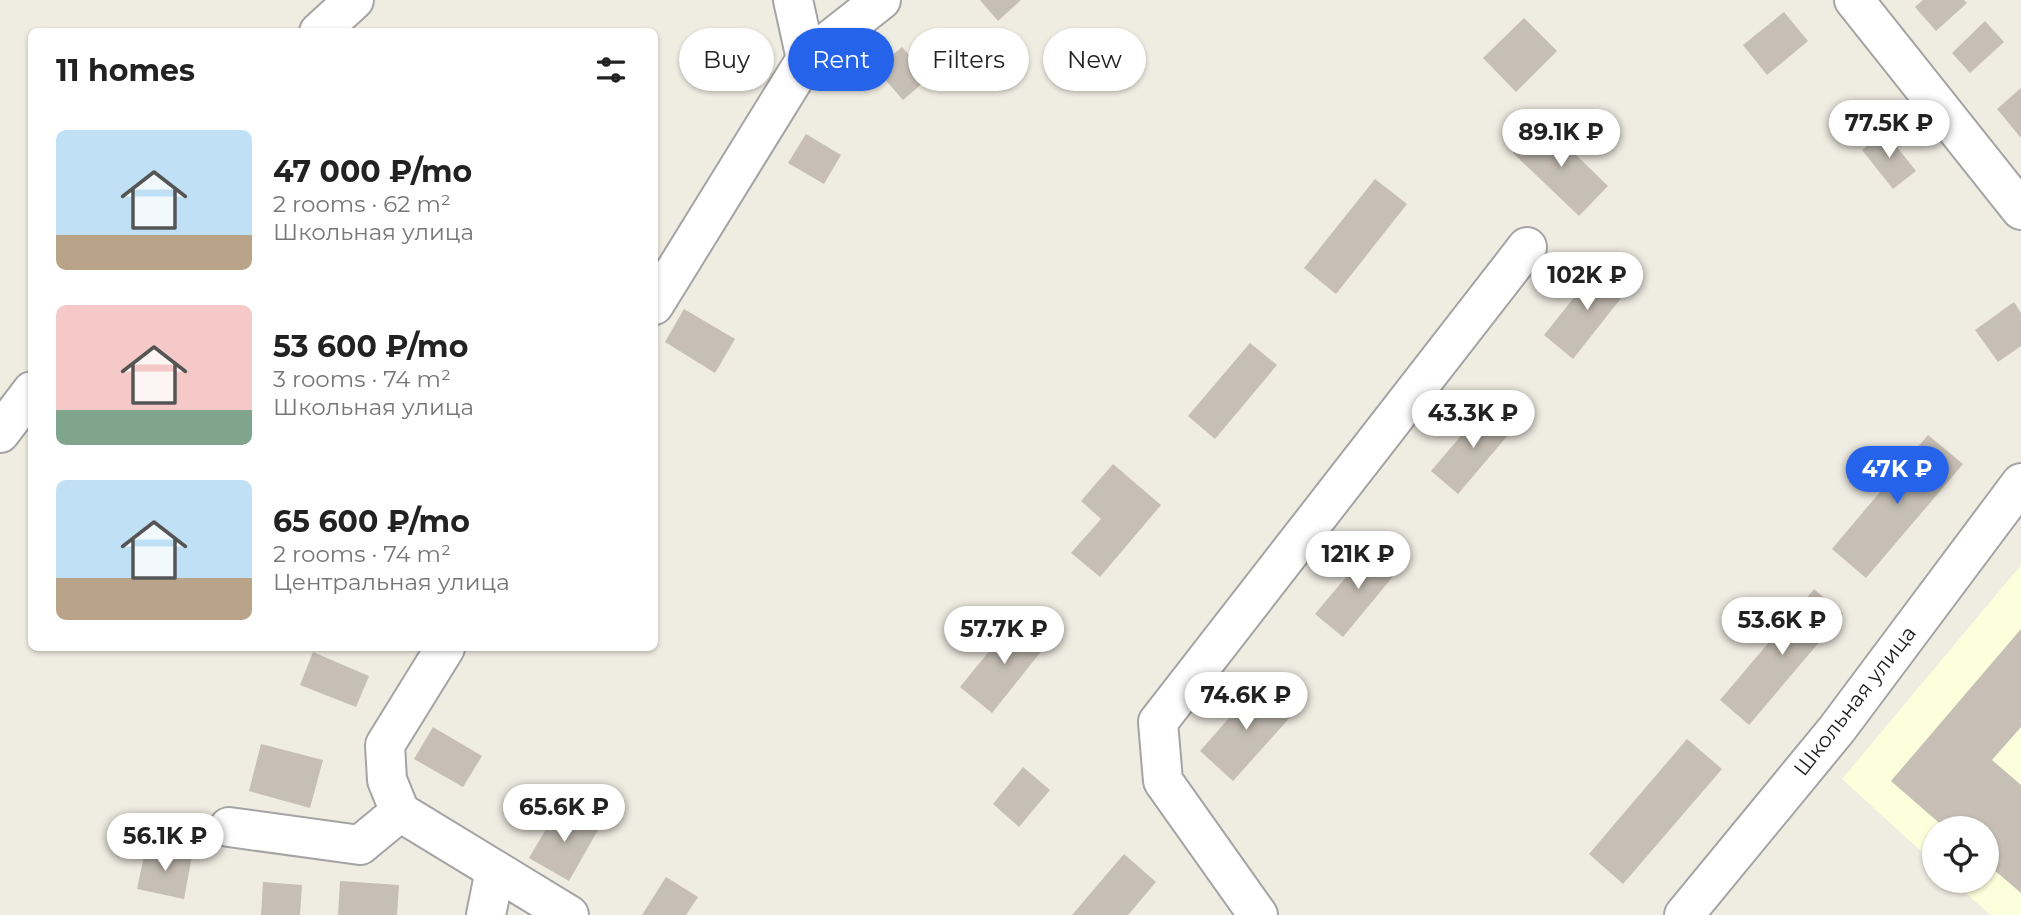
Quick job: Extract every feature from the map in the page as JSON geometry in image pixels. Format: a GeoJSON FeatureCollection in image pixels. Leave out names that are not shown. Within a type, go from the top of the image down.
{"type":"FeatureCollection","features":[{"type":"Feature","properties":{"kind":"street"},"geometry":{"type":"LineString","coordinates":[[323,28],[354,0]]}},
{"type":"Feature","properties":{"kind":"street"},"geometry":{"type":"LineString","coordinates":[[793,0],[799,28]]}},
{"type":"Feature","properties":{"kind":"street"},"geometry":{"type":"LineString","coordinates":[[811,28],[816,0]]}},
{"type":"Feature","properties":{"kind":"street"},"geometry":{"type":"LineString","coordinates":[[845,28],[881,0]]}},
{"type":"Feature","properties":{"kind":"street"},"geometry":{"type":"LineString","coordinates":[[1854,0],[2021,210]]}},
{"type":"Feature","properties":{"kind":"street"},"geometry":{"type":"LineString","coordinates":[[658,299],[788,88]]}},
{"type":"Feature","properties":{"kind":"street"},"geometry":{"type":"LineString","coordinates":[[1258,915],[1163,782],[1158,722],[1527,247]]}},
{"type":"Feature","properties":{"kind":"street"},"geometry":{"type":"LineString","coordinates":[[0,433],[28,396]]}},
{"type":"Feature","properties":{"kind":"street","name":"Школьная улица"},"geometry":{"type":"LineString","coordinates":[[1684,915],[1837,729],[2017,497]]}},
{"type":"Feature","properties":{"kind":"street"},"geometry":{"type":"LineString","coordinates":[[443,651],[385,745],[387,780],[400,812],[569,915]]}},
{"type":"Feature","properties":{"kind":"street"},"geometry":{"type":"LineString","coordinates":[[229,827],[360,845],[400,812]]}},
{"type":"Feature","properties":{"kind":"street"},"geometry":{"type":"LineString","coordinates":[[486,915],[495,870]]}},
{"type":"Feature","properties":{"kind":"shaded area"},"geometry":{"type":"Polygon","coordinates":[[[2021,565],[2021,915],[1990,915],[1966,893],[1999,893],[1999,816],[1922,816],[1922,852],[1842,779],[2021,565]]]}},
{"type":"Feature","properties":{"kind":"building"},"geometry":{"type":"Polygon","coordinates":[[[980,0],[1021,0],[998,21],[980,0]]]}},
{"type":"Feature","properties":{"kind":"building"},"geometry":{"type":"Polygon","coordinates":[[[1923,0],[1964,0],[1967,3],[1936,31],[1915,7],[1923,0]]]}},
{"type":"Feature","properties":{"kind":"building"},"geometry":{"type":"Polygon","coordinates":[[[1784,12],[1808,41],[1767,75],[1743,45],[1784,12]]]}},
{"type":"Feature","properties":{"kind":"building"},"geometry":{"type":"Polygon","coordinates":[[[1524,18],[1557,51],[1516,92],[1483,58],[1524,18]]]}},
{"type":"Feature","properties":{"kind":"building"},"geometry":{"type":"Polygon","coordinates":[[[1985,21],[2004,42],[1970,73],[1952,53],[1985,21]]]}},
{"type":"Feature","properties":{"kind":"building"},"geometry":{"type":"Polygon","coordinates":[[[902,47],[908,54],[908,91],[914,91],[903,100],[894,90],[894,54],[902,47]]]}},
{"type":"Feature","properties":{"kind":"building"},"geometry":{"type":"Polygon","coordinates":[[[2021,88],[2021,138],[1997,109],[2021,88]]]}},
{"type":"Feature","properties":{"kind":"building"},"geometry":{"type":"Polygon","coordinates":[[[1543,123],[1608,186],[1579,216],[1513,153],[1543,123]]]}},
{"type":"Feature","properties":{"kind":"building"},"geometry":{"type":"Polygon","coordinates":[[[1885,132],[1916,171],[1893,189],[1862,150],[1885,132]]]}},
{"type":"Feature","properties":{"kind":"building"},"geometry":{"type":"Polygon","coordinates":[[[806,134],[841,155],[824,184],[788,163],[806,134]]]}},
{"type":"Feature","properties":{"kind":"building"},"geometry":{"type":"Polygon","coordinates":[[[1375,179],[1407,204],[1336,294],[1304,268],[1375,179]]]}},
{"type":"Feature","properties":{"kind":"building"},"geometry":{"type":"Polygon","coordinates":[[[1601,264],[1629,288],[1573,359],[1544,335],[1601,264]]]}},
{"type":"Feature","properties":{"kind":"building"},"geometry":{"type":"Polygon","coordinates":[[[2014,302],[2021,313],[2021,346],[1998,362],[1975,330],[2014,302]]]}},
{"type":"Feature","properties":{"kind":"building"},"geometry":{"type":"Polygon","coordinates":[[[684,309],[735,339],[715,373],[665,342],[684,309]]]}},
{"type":"Feature","properties":{"kind":"building"},"geometry":{"type":"Polygon","coordinates":[[[1250,343],[1277,365],[1215,439],[1188,416],[1250,343]]]}},
{"type":"Feature","properties":{"kind":"building"},"geometry":{"type":"Polygon","coordinates":[[[1487,405],[1514,428],[1458,494],[1431,471],[1487,405]]]}},
{"type":"Feature","properties":{"kind":"building"},"geometry":{"type":"Polygon","coordinates":[[[1928,435],[1963,464],[1866,578],[1832,549],[1928,435]]]}},
{"type":"Feature","properties":{"kind":"building"},"geometry":{"type":"Polygon","coordinates":[[[1113,464],[1161,505],[1100,577],[1071,553],[1101,519],[1081,501],[1113,464]]]}},
{"type":"Feature","properties":{"kind":"building"},"geometry":{"type":"Polygon","coordinates":[[[1373,545],[1400,568],[1343,637],[1315,614],[1373,545]]]}},
{"type":"Feature","properties":{"kind":"building"},"geometry":{"type":"Polygon","coordinates":[[[1814,589],[1843,614],[1749,725],[1720,700],[1814,589]]]}},
{"type":"Feature","properties":{"kind":"building"},"geometry":{"type":"Polygon","coordinates":[[[1016,618],[1047,644],[992,713],[960,687],[1016,618]]]}},
{"type":"Feature","properties":{"kind":"building"},"geometry":{"type":"Polygon","coordinates":[[[2021,629],[2021,727],[1992,760],[2021,785],[2021,893],[1999,874],[1999,816],[1931,816],[1891,781],[2021,629]]]}},
{"type":"Feature","properties":{"kind":"building"},"geometry":{"type":"Polygon","coordinates":[[[313,652],[369,676],[356,707],[300,685],[313,652]]]}},
{"type":"Feature","properties":{"kind":"building"},"geometry":{"type":"Polygon","coordinates":[[[1259,684],[1293,714],[1233,781],[1200,751],[1259,684]]]}},
{"type":"Feature","properties":{"kind":"building"},"geometry":{"type":"Polygon","coordinates":[[[433,727],[482,756],[463,787],[414,759],[433,727]]]}},
{"type":"Feature","properties":{"kind":"building"},"geometry":{"type":"Polygon","coordinates":[[[1687,739],[1722,769],[1623,884],[1589,854],[1687,739]]]}},
{"type":"Feature","properties":{"kind":"building"},"geometry":{"type":"Polygon","coordinates":[[[261,744],[323,760],[310,808],[249,791],[261,744]]]}},
{"type":"Feature","properties":{"kind":"building"},"geometry":{"type":"Polygon","coordinates":[[[1023,767],[1050,790],[1019,827],[993,804],[1023,767]]]}},
{"type":"Feature","properties":{"kind":"building"},"geometry":{"type":"Polygon","coordinates":[[[559,807],[598,830],[569,881],[529,858],[559,807]]]}},
{"type":"Feature","properties":{"kind":"building"},"geometry":{"type":"Polygon","coordinates":[[[146,846],[192,856],[184,899],[137,889],[146,846]]]}},
{"type":"Feature","properties":{"kind":"building"},"geometry":{"type":"Polygon","coordinates":[[[1124,854],[1156,882],[1128,915],[1072,915],[1124,854]]]}},
{"type":"Feature","properties":{"kind":"building"},"geometry":{"type":"Polygon","coordinates":[[[666,877],[698,897],[686,915],[642,915],[666,877]]]}},
{"type":"Feature","properties":{"kind":"building"},"geometry":{"type":"Polygon","coordinates":[[[340,881],[399,885],[397,915],[338,915],[340,881]]]}},
{"type":"Feature","properties":{"kind":"building"},"geometry":{"type":"Polygon","coordinates":[[[263,882],[302,885],[300,915],[261,915],[263,882]]]}}]}
